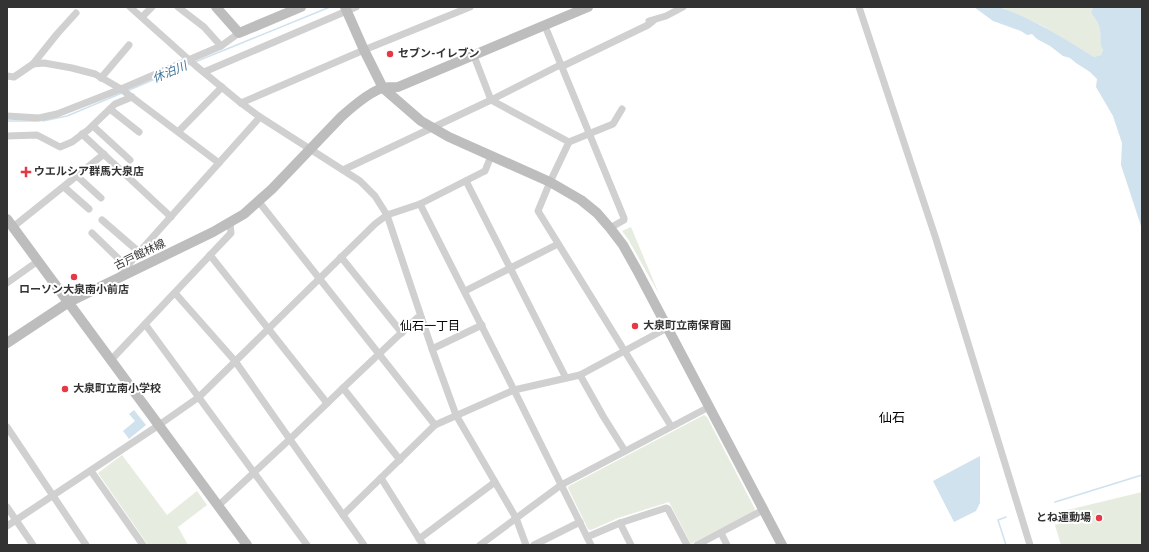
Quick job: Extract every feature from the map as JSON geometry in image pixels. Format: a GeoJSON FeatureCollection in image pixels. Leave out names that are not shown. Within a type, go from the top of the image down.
{"type":"FeatureCollection","features":[{"type":"Feature","properties":{"kind":"street"},"geometry":{"type":"LineString","coordinates":[[130,7],[142,16],[189,60],[241,103],[260,117],[360,181],[375,196],[387,215],[456,415],[516,518],[526,545]]}},
{"type":"Feature","properties":{"kind":"street"},"geometry":{"type":"LineString","coordinates":[[142,16],[152,7]]}},
{"type":"Feature","properties":{"kind":"street"},"geometry":{"type":"LineString","coordinates":[[178,7],[204,27],[221,46]]}},
{"type":"Feature","properties":{"kind":"street"},"geometry":{"type":"LineString","coordinates":[[216,7],[239,33]]}},
{"type":"Feature","properties":{"kind":"street"},"geometry":{"type":"LineString","coordinates":[[7,116],[39,118],[57,114],[121,89],[221,46],[239,33],[301,7]]}},
{"type":"Feature","properties":{"kind":"street"},"geometry":{"type":"LineString","coordinates":[[241,103],[364,50],[470,7]]}},
{"type":"Feature","properties":{"kind":"street"},"geometry":{"type":"LineString","coordinates":[[383,88],[398,87],[588,7]]}},
{"type":"Feature","properties":{"kind":"street"},"geometry":{"type":"LineString","coordinates":[[343,170],[684,7]]}},
{"type":"Feature","properties":{"kind":"street"},"geometry":{"type":"LineString","coordinates":[[859,7],[936,239],[1030,545]]}},
{"type":"Feature","properties":{"kind":"street"},"geometry":{"type":"LineString","coordinates":[[204,72],[349,8],[364,50],[383,88],[412,114],[432,128],[550,182],[581,200],[597,213],[610,228],[625,249],[782,545]]}},
{"type":"Feature","properties":{"kind":"street"},"geometry":{"type":"LineString","coordinates":[[7,76],[14,77],[33,64],[76,13]]}},
{"type":"Feature","properties":{"kind":"street"},"geometry":{"type":"LineString","coordinates":[[545,26],[560,66],[624,218],[624,220],[610,228]]}},
{"type":"Feature","properties":{"kind":"street"},"geometry":{"type":"LineString","coordinates":[[101,78],[129,45]]}},
{"type":"Feature","properties":{"kind":"street"},"geometry":{"type":"LineString","coordinates":[[474,56],[491,100],[569,142]]}},
{"type":"Feature","properties":{"kind":"street"},"geometry":{"type":"LineString","coordinates":[[33,64],[44,63],[95,74],[121,89],[219,163]]}},
{"type":"Feature","properties":{"kind":"street"},"geometry":{"type":"LineString","coordinates":[[179,132],[222,87]]}},
{"type":"Feature","properties":{"kind":"street","name":"古戸館林線"},"geometry":{"type":"LineString","coordinates":[[7,343],[69,302],[230,223],[259,202],[347,111],[383,88]]}},
{"type":"Feature","properties":{"kind":"street"},"geometry":{"type":"LineString","coordinates":[[7,136],[37,135],[60,148],[72,142],[93,126],[115,104],[130,96]]}},
{"type":"Feature","properties":{"kind":"street"},"geometry":{"type":"LineString","coordinates":[[110,109],[139,132]]}},
{"type":"Feature","properties":{"kind":"street"},"geometry":{"type":"LineString","coordinates":[[622,109],[614,124],[569,142],[538,212],[671,426]]}},
{"type":"Feature","properties":{"kind":"street"},"geometry":{"type":"LineString","coordinates":[[117,279],[139,252],[260,117]]}},
{"type":"Feature","properties":{"kind":"street"},"geometry":{"type":"LineString","coordinates":[[93,126],[130,160]]}},
{"type":"Feature","properties":{"kind":"street"},"geometry":{"type":"LineString","coordinates":[[82,134],[171,217]]}},
{"type":"Feature","properties":{"kind":"street"},"geometry":{"type":"LineString","coordinates":[[104,154],[64,187],[10,223],[247,545]]}},
{"type":"Feature","properties":{"kind":"street"},"geometry":{"type":"LineString","coordinates":[[7,526],[199,397],[375,224],[387,215],[420,204],[485,171],[491,156]]}},
{"type":"Feature","properties":{"kind":"street"},"geometry":{"type":"LineString","coordinates":[[77,176],[102,198]]}},
{"type":"Feature","properties":{"kind":"street"},"geometry":{"type":"LineString","coordinates":[[466,181],[566,378]]}},
{"type":"Feature","properties":{"kind":"street"},"geometry":{"type":"LineString","coordinates":[[64,187],[89,209]]}},
{"type":"Feature","properties":{"kind":"street"},"geometry":{"type":"LineString","coordinates":[[259,202],[435,425]]}},
{"type":"Feature","properties":{"kind":"street"},"geometry":{"type":"LineString","coordinates":[[420,204],[482,325],[590,545]]}},
{"type":"Feature","properties":{"kind":"street"},"geometry":{"type":"LineString","coordinates":[[102,220],[139,252]]}},
{"type":"Feature","properties":{"kind":"street"},"geometry":{"type":"LineString","coordinates":[[111,360],[231,233],[230,223]]}},
{"type":"Feature","properties":{"kind":"street"},"geometry":{"type":"LineString","coordinates":[[92,233],[127,267]]}},
{"type":"Feature","properties":{"kind":"street"},"geometry":{"type":"LineString","coordinates":[[465,291],[558,244]]}},
{"type":"Feature","properties":{"kind":"street"},"geometry":{"type":"LineString","coordinates":[[210,255],[327,403]]}},
{"type":"Feature","properties":{"kind":"street"},"geometry":{"type":"LineString","coordinates":[[341,257],[402,333]]}},
{"type":"Feature","properties":{"kind":"street"},"geometry":{"type":"LineString","coordinates":[[7,283],[38,261]]}},
{"type":"Feature","properties":{"kind":"street"},"geometry":{"type":"LineString","coordinates":[[175,293],[236,361],[364,545]]}},
{"type":"Feature","properties":{"kind":"street"},"geometry":{"type":"LineString","coordinates":[[218,506],[417,318],[421,317]]}},
{"type":"Feature","properties":{"kind":"street"},"geometry":{"type":"LineString","coordinates":[[145,324],[307,545]]}},
{"type":"Feature","properties":{"kind":"street"},"geometry":{"type":"LineString","coordinates":[[432,348],[482,325]]}},
{"type":"Feature","properties":{"kind":"street"},"geometry":{"type":"LineString","coordinates":[[343,515],[435,425],[514,390],[580,375],[667,328]]}},
{"type":"Feature","properties":{"kind":"street"},"geometry":{"type":"LineString","coordinates":[[580,375],[625,451]]}},
{"type":"Feature","properties":{"kind":"street"},"geometry":{"type":"LineString","coordinates":[[343,388],[400,460]]}},
{"type":"Feature","properties":{"kind":"street"},"geometry":{"type":"LineString","coordinates":[[480,545],[489,542],[516,518],[561,485],[709,407]]}},
{"type":"Feature","properties":{"kind":"street"},"geometry":{"type":"LineString","coordinates":[[7,427],[86,545]]}},
{"type":"Feature","properties":{"kind":"street"},"geometry":{"type":"LineString","coordinates":[[91,471],[139,544]]}},
{"type":"Feature","properties":{"kind":"street"},"geometry":{"type":"LineString","coordinates":[[381,478],[421,542],[495,482]]}},
{"type":"Feature","properties":{"kind":"street"},"geometry":{"type":"LineString","coordinates":[[7,506],[33,545]]}},
{"type":"Feature","properties":{"kind":"street"},"geometry":{"type":"LineString","coordinates":[[587,537],[620,523],[666,508],[668,509],[687,545]]}},
{"type":"Feature","properties":{"kind":"street"},"geometry":{"type":"LineString","coordinates":[[697,545],[763,510]]}},
{"type":"Feature","properties":{"kind":"street"},"geometry":{"type":"LineString","coordinates":[[534,545],[580,522]]}},
{"type":"Feature","properties":{"kind":"street"},"geometry":{"type":"LineString","coordinates":[[620,523],[632,545]]}},
{"type":"Feature","properties":{"kind":"street"},"geometry":{"type":"LineString","coordinates":[[721,533],[727,545]]}},
{"type":"Feature","properties":{"kind":"shaded area"},"geometry":{"type":"Polygon","coordinates":[[[1001,7],[1093,7],[1091,13],[1097,21],[1100,30],[1103,50],[1101,55],[1094,57],[1043,26],[1001,7]]]}},
{"type":"Feature","properties":{"kind":"shaded area"},"geometry":{"type":"Polygon","coordinates":[[[631,227],[659,294],[622,231],[631,227]]]}},
{"type":"Feature","properties":{"kind":"shaded area"},"geometry":{"type":"Polygon","coordinates":[[[704,415],[707,417],[755,509],[753,512],[691,544],[669,502],[618,518],[591,530],[588,529],[568,488],[569,486],[704,415]]]}},
{"type":"Feature","properties":{"kind":"shaded area"},"geometry":{"type":"Polygon","coordinates":[[[122,455],[167,515],[197,491],[207,505],[178,527],[188,545],[148,545],[98,473],[122,455]]]}},
{"type":"Feature","properties":{"kind":"shaded area","name":"とね運動場"},"geometry":{"type":"Polygon","coordinates":[[[1142,492],[1142,545],[1061,545],[1055,525],[1058,524],[1055,513],[1142,492]]]}},
{"type":"Feature","properties":{"kind":"water"},"geometry":{"type":"Polygon","coordinates":[[[988,6],[1002,8],[1026,18],[1094,57],[1101,55],[1103,50],[1097,21],[1091,13],[1093,7],[1142,7],[1142,229],[1121,165],[1122,143],[1113,116],[1096,87],[1097,79],[1090,72],[1070,58],[1063,56],[1032,34],[1027,35],[1021,31],[993,21],[974,7],[988,6]]]}},
{"type":"Feature","properties":{"kind":"water"},"geometry":{"type":"Polygon","coordinates":[[[134,410],[146,425],[129,439],[123,431],[135,421],[129,414],[134,410]]]}},
{"type":"Feature","properties":{"kind":"water"},"geometry":{"type":"Polygon","coordinates":[[[980,456],[980,503],[976,511],[954,522],[933,481],[980,456]]]}},
{"type":"Feature","properties":{"kind":"waterway","name":"休泊川"},"geometry":{"type":"LineString","coordinates":[[195,62],[330,7]]}},
{"type":"Feature","properties":{"kind":"waterway","name":"休泊川"},"geometry":{"type":"LineString","coordinates":[[127,91],[190,64]]}},
{"type":"Feature","properties":{"kind":"waterway","name":"休泊川"},"geometry":{"type":"LineString","coordinates":[[43,121],[67,116],[122,93]]}},
{"type":"Feature","properties":{"kind":"waterway","name":"休泊川"},"geometry":{"type":"LineString","coordinates":[[7,121],[37,121]]}},
{"type":"Feature","properties":{"kind":"waterway"},"geometry":{"type":"LineString","coordinates":[[1055,502],[1142,475]]}},
{"type":"Feature","properties":{"kind":"waterway"},"geometry":{"type":"LineString","coordinates":[[1006,517],[998,520],[1006,545]]}},
{"type":"Feature","properties":{"kind":"place","name":"セブン-イレブン"},"geometry":{"type":"Point","coordinates":[390,54]}},
{"type":"Feature","properties":{"kind":"place","name":"ウエルシア群馬大泉店"},"geometry":{"type":"Point","coordinates":[26,172]}},
{"type":"Feature","properties":{"kind":"place","name":"ローソン大泉南小前店"},"geometry":{"type":"Point","coordinates":[74,277]}},
{"type":"Feature","properties":{"kind":"place","name":"大泉町立南保育園"},"geometry":{"type":"Point","coordinates":[635,326]}},
{"type":"Feature","properties":{"kind":"place","name":"大泉町立南小学校"},"geometry":{"type":"Point","coordinates":[65,389]}},
{"type":"Feature","properties":{"kind":"place","name":"とね運動場"},"geometry":{"type":"Point","coordinates":[1099,518]}},
{"type":"Feature","properties":{"kind":"district","name":"仙石一丁目"},"geometry":{"type":"Point","coordinates":[430,327]}},
{"type":"Feature","properties":{"kind":"district","name":"仙石"},"geometry":{"type":"Point","coordinates":[892,419]}}]}
